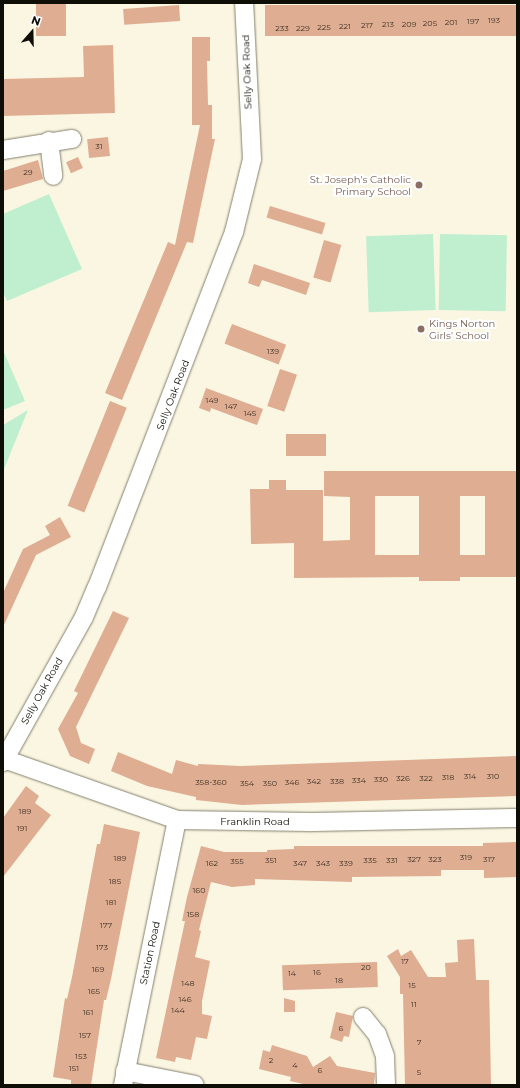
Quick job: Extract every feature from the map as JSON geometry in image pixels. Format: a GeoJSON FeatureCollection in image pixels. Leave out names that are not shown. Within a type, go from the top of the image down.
{"type":"FeatureCollection","features":[{"type":"Feature","properties":{"kind":"street","name":"Selly Oak Road"},"geometry":{"type":"LineString","coordinates":[[4,760],[84,617],[97,587],[234,232],[252,159],[244,3]]}},
{"type":"Feature","properties":{"kind":"street"},"geometry":{"type":"LineString","coordinates":[[3,150],[49,141],[72,139]]}},
{"type":"Feature","properties":{"kind":"street"},"geometry":{"type":"LineString","coordinates":[[49,141],[53,176]]}},
{"type":"Feature","properties":{"kind":"street","name":"Franklin Road"},"geometry":{"type":"LineString","coordinates":[[4,760],[177,820],[310,822],[517,818]]}},
{"type":"Feature","properties":{"kind":"street","name":"Station Road"},"geometry":{"type":"LineString","coordinates":[[124,1078],[177,820]]}},
{"type":"Feature","properties":{"kind":"street"},"geometry":{"type":"LineString","coordinates":[[363,1017],[377,1034],[385,1056],[386,1085]]}},
{"type":"Feature","properties":{"kind":"street"},"geometry":{"type":"LineString","coordinates":[[124,1078],[195,1085]]}},
{"type":"Feature","properties":{"kind":"green space"},"geometry":{"type":"Polygon","coordinates":[[[49,194],[82,269],[7,301],[3,292],[3,214],[49,194]]]}},
{"type":"Feature","properties":{"kind":"green space"},"geometry":{"type":"Polygon","coordinates":[[[433,234],[436,310],[369,312],[366,236],[433,234]]]}},
{"type":"Feature","properties":{"kind":"green space"},"geometry":{"type":"Polygon","coordinates":[[[440,234],[507,235],[506,311],[439,310],[440,234]]]}},
{"type":"Feature","properties":{"kind":"green space"},"geometry":{"type":"Polygon","coordinates":[[[3,350],[25,401],[3,410],[3,350]]]}},
{"type":"Feature","properties":{"kind":"green space"},"geometry":{"type":"Polygon","coordinates":[[[28,410],[4,469],[3,473],[3,425],[28,410]]]}},
{"type":"Feature","properties":{"kind":"building"},"geometry":{"type":"Polygon","coordinates":[[[36,3],[66,3],[66,36],[36,36],[36,3]]]}},
{"type":"Feature","properties":{"kind":"building"},"geometry":{"type":"Polygon","coordinates":[[[179,5],[180,21],[124,25],[123,9],[179,5]]]}},
{"type":"Feature","properties":{"kind":"building"},"geometry":{"type":"Polygon","coordinates":[[[265,5],[517,5],[517,36],[265,36],[265,5]]]}},
{"type":"Feature","properties":{"kind":"building"},"geometry":{"type":"Polygon","coordinates":[[[192,37],[210,37],[210,61],[207,61],[208,105],[212,105],[212,139],[215,139],[193,243],[187,242],[122,400],[105,393],[168,242],[175,245],[200,125],[192,125],[192,37]]]}},
{"type":"Feature","properties":{"kind":"building"},"geometry":{"type":"Polygon","coordinates":[[[113,45],[115,113],[3,116],[3,79],[84,77],[83,46],[113,45]]]}},
{"type":"Feature","properties":{"kind":"building"},"geometry":{"type":"Polygon","coordinates":[[[108,137],[110,156],[89,158],[87,139],[108,137]]]}},
{"type":"Feature","properties":{"kind":"building"},"geometry":{"type":"Polygon","coordinates":[[[78,157],[83,168],[71,173],[66,162],[78,157]]]}},
{"type":"Feature","properties":{"kind":"building"},"geometry":{"type":"Polygon","coordinates":[[[38,160],[43,179],[3,191],[3,171],[38,160]]]}},
{"type":"Feature","properties":{"kind":"building"},"geometry":{"type":"Polygon","coordinates":[[[270,206],[325,223],[322,234],[266,217],[270,206]]]}},
{"type":"Feature","properties":{"kind":"building"},"geometry":{"type":"Polygon","coordinates":[[[324,240],[341,245],[331,282],[313,277],[324,240]]]}},
{"type":"Feature","properties":{"kind":"building"},"geometry":{"type":"Polygon","coordinates":[[[254,264],[310,283],[306,295],[262,280],[259,287],[248,283],[254,264]]]}},
{"type":"Feature","properties":{"kind":"building"},"geometry":{"type":"Polygon","coordinates":[[[232,324],[286,345],[279,364],[224,344],[232,324]]]}},
{"type":"Feature","properties":{"kind":"building"},"geometry":{"type":"Polygon","coordinates":[[[280,369],[297,375],[284,412],[267,406],[280,369]]]}},
{"type":"Feature","properties":{"kind":"building"},"geometry":{"type":"Polygon","coordinates":[[[206,388],[263,409],[257,425],[211,408],[210,412],[199,408],[206,388]]]}},
{"type":"Feature","properties":{"kind":"building"},"geometry":{"type":"Polygon","coordinates":[[[110,401],[127,408],[84,513],[68,506],[110,401]]]}},
{"type":"Feature","properties":{"kind":"building"},"geometry":{"type":"Polygon","coordinates":[[[286,434],[326,434],[326,456],[286,456],[286,434]]]}},
{"type":"Feature","properties":{"kind":"building"},"geometry":{"type":"Polygon","coordinates":[[[324,471],[517,471],[517,577],[460,577],[460,581],[419,581],[419,577],[294,578],[294,543],[251,544],[250,489],[269,489],[269,480],[286,480],[286,490],[323,490],[323,541],[350,540],[350,497],[324,496],[324,471]],[[375,496],[375,555],[419,555],[419,496],[375,496]],[[460,496],[460,555],[485,555],[485,496],[460,496]]]}},
{"type":"Feature","properties":{"kind":"building"},"geometry":{"type":"Polygon","coordinates":[[[60,517],[71,537],[36,555],[3,627],[3,593],[23,549],[50,535],[45,526],[60,517]]]}},
{"type":"Feature","properties":{"kind":"building"},"geometry":{"type":"Polygon","coordinates":[[[113,611],[129,618],[76,727],[81,743],[95,749],[89,764],[70,756],[58,729],[78,693],[74,691],[113,611]]]}},
{"type":"Feature","properties":{"kind":"building"},"geometry":{"type":"Polygon","coordinates":[[[118,752],[172,774],[176,760],[198,766],[198,764],[241,766],[517,756],[517,796],[242,805],[196,800],[196,797],[147,786],[111,771],[118,752]]]}},
{"type":"Feature","properties":{"kind":"building"},"geometry":{"type":"Polygon","coordinates":[[[26,786],[39,796],[35,803],[51,815],[3,877],[3,818],[26,786]]]}},
{"type":"Feature","properties":{"kind":"building"},"geometry":{"type":"Polygon","coordinates":[[[104,824],[140,832],[111,979],[106,1000],[104,1000],[91,1085],[71,1085],[71,1080],[53,1077],[65,998],[67,999],[72,977],[97,844],[100,844],[104,824]]]}},
{"type":"Feature","properties":{"kind":"building"},"geometry":{"type":"Polygon","coordinates":[[[517,842],[517,877],[484,878],[484,870],[441,870],[441,876],[352,877],[352,882],[255,879],[255,885],[232,887],[211,882],[199,930],[201,931],[195,957],[210,961],[202,1001],[202,1014],[212,1016],[207,1039],[196,1037],[191,1060],[176,1057],[175,1062],[156,1058],[185,921],[182,921],[187,897],[201,846],[224,852],[267,852],[267,850],[294,849],[294,846],[483,846],[483,843],[517,842]]]}},
{"type":"Feature","properties":{"kind":"building"},"geometry":{"type":"Polygon","coordinates":[[[474,939],[476,980],[489,980],[491,1085],[405,1085],[403,994],[400,994],[400,977],[387,956],[398,949],[401,956],[411,950],[428,977],[446,977],[445,963],[458,962],[457,940],[474,939]]]}},
{"type":"Feature","properties":{"kind":"building"},"geometry":{"type":"Polygon","coordinates":[[[377,962],[378,987],[283,990],[282,965],[377,962]]]}},
{"type":"Feature","properties":{"kind":"building"},"geometry":{"type":"Polygon","coordinates":[[[284,998],[295,1001],[295,1012],[284,1012],[284,998]]]}},
{"type":"Feature","properties":{"kind":"building"},"geometry":{"type":"Polygon","coordinates":[[[336,1012],[353,1016],[349,1037],[344,1036],[342,1042],[330,1038],[336,1012]]]}},
{"type":"Feature","properties":{"kind":"building"},"geometry":{"type":"Polygon","coordinates":[[[272,1045],[307,1056],[313,1067],[330,1056],[337,1066],[375,1073],[374,1085],[308,1085],[290,1081],[291,1077],[259,1069],[263,1050],[270,1052],[272,1045]]]}},
{"type":"Feature","properties":{"kind":"place","name":"St. Joseph's Catholic Primary School"},"geometry":{"type":"Point","coordinates":[419,185]}},
{"type":"Feature","properties":{"kind":"place","name":"Kings Norton Girls' School"},"geometry":{"type":"Point","coordinates":[421,329]}}]}
